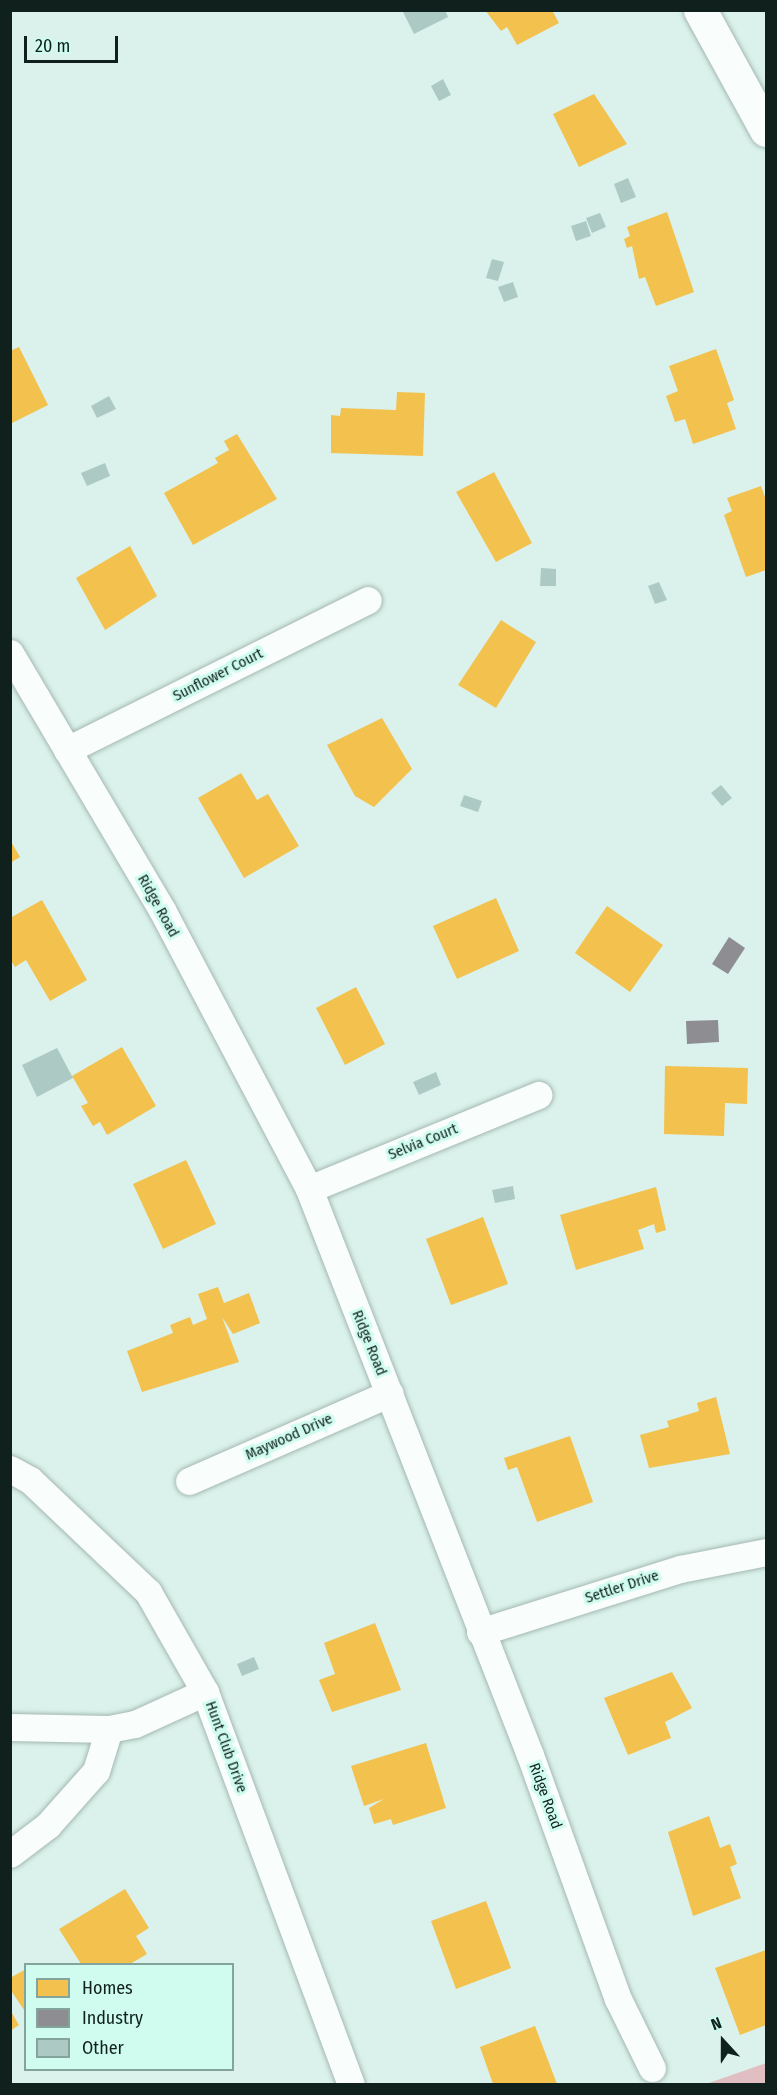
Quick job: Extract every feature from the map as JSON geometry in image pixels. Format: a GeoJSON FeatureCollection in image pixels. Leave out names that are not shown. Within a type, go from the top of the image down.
{"type":"FeatureCollection","features":[{"type":"Feature","properties":{"kind":"main road"},"geometry":{"type":"LineString","coordinates":[[700,10],[766,130]]}},
{"type":"Feature","properties":{"kind":"street","name":"Sunflower Court"},"geometry":{"type":"LineString","coordinates":[[67,750],[368,600]]}},
{"type":"Feature","properties":{"kind":"street","name":"Ridge Road"},"geometry":{"type":"LineString","coordinates":[[10,653],[162,910],[309,1189],[390,1393],[618,1999],[652,2068]]}},
{"type":"Feature","properties":{"kind":"street","name":"Selvia Court"},"geometry":{"type":"LineString","coordinates":[[309,1189],[538,1095]]}},
{"type":"Feature","properties":{"kind":"street","name":"Maywood Drive"},"geometry":{"type":"LineString","coordinates":[[189,1481],[390,1393]]}},
{"type":"Feature","properties":{"kind":"street","name":"Hunt Club Drive"},"geometry":{"type":"LineString","coordinates":[[10,1469],[30,1480],[148,1592],[205,1692],[351,2085]]}},
{"type":"Feature","properties":{"kind":"street","name":"Settler Drive"},"geometry":{"type":"LineString","coordinates":[[480,1632],[680,1569],[766,1552]]}},
{"type":"Feature","properties":{"kind":"street"},"geometry":{"type":"LineString","coordinates":[[10,1727],[109,1729],[135,1724],[205,1692]]}},
{"type":"Feature","properties":{"kind":"street"},"geometry":{"type":"LineString","coordinates":[[10,1854],[48,1825],[96,1771],[109,1729]]}},
{"type":"Feature","properties":{"kind":"shaded area"},"geometry":{"type":"Polygon","coordinates":[[[766,2063],[766,2084],[706,2084],[766,2063]]]}},
{"type":"Feature","properties":{"kind":"building: Homes"},"geometry":{"type":"Polygon","coordinates":[[[485,10],[552,10],[559,23],[517,45],[507,27],[501,31],[485,10]]]}},
{"type":"Feature","properties":{"kind":"building: Homes"},"geometry":{"type":"Polygon","coordinates":[[[594,94],[627,144],[579,167],[553,114],[594,94]]]}},
{"type":"Feature","properties":{"kind":"building: Homes"},"geometry":{"type":"Polygon","coordinates":[[[667,212],[694,292],[656,306],[645,277],[639,279],[632,246],[627,248],[624,239],[630,236],[627,227],[667,212]]]}},
{"type":"Feature","properties":{"kind":"building: Homes"},"geometry":{"type":"Polygon","coordinates":[[[19,347],[48,405],[10,424],[10,351],[19,347]]]}},
{"type":"Feature","properties":{"kind":"building: Homes"},"geometry":{"type":"Polygon","coordinates":[[[716,349],[734,400],[727,403],[736,429],[693,444],[685,419],[675,422],[666,396],[678,391],[669,366],[716,349]]]}},
{"type":"Feature","properties":{"kind":"building: Homes"},"geometry":{"type":"Polygon","coordinates":[[[397,392],[425,393],[423,456],[331,453],[331,415],[340,416],[341,408],[396,410],[397,392]]]}},
{"type":"Feature","properties":{"kind":"building: Homes"},"geometry":{"type":"Polygon","coordinates":[[[237,434],[277,499],[193,545],[164,493],[218,463],[215,458],[229,450],[224,441],[237,434]]]}},
{"type":"Feature","properties":{"kind":"building: Homes"},"geometry":{"type":"Polygon","coordinates":[[[494,472],[532,543],[496,562],[456,492],[494,472]]]}},
{"type":"Feature","properties":{"kind":"building: Homes"},"geometry":{"type":"Polygon","coordinates":[[[761,486],[766,500],[766,570],[746,577],[724,515],[732,511],[727,498],[761,486]]]}},
{"type":"Feature","properties":{"kind":"building: Homes"},"geometry":{"type":"Polygon","coordinates":[[[130,546],[157,596],[105,630],[76,578],[130,546]]]}},
{"type":"Feature","properties":{"kind":"building: Homes"},"geometry":{"type":"Polygon","coordinates":[[[501,620],[536,642],[496,708],[458,685],[501,620]]]}},
{"type":"Feature","properties":{"kind":"building: Homes"},"geometry":{"type":"Polygon","coordinates":[[[382,718],[412,769],[374,807],[355,796],[327,745],[382,718]]]}},
{"type":"Feature","properties":{"kind":"building: Homes"},"geometry":{"type":"Polygon","coordinates":[[[241,773],[257,800],[268,794],[299,846],[244,878],[198,798],[241,773]]]}},
{"type":"Feature","properties":{"kind":"building: Homes"},"geometry":{"type":"Polygon","coordinates":[[[10,840],[20,857],[10,863],[10,840]]]}},
{"type":"Feature","properties":{"kind":"building: Homes"},"geometry":{"type":"Polygon","coordinates":[[[496,898],[519,951],[457,979],[433,926],[496,898]]]}},
{"type":"Feature","properties":{"kind":"building: Homes"},"geometry":{"type":"Polygon","coordinates":[[[42,900],[87,980],[50,1001],[26,960],[15,967],[10,959],[10,918],[42,900]]]}},
{"type":"Feature","properties":{"kind":"building: Homes"},"geometry":{"type":"Polygon","coordinates":[[[607,906],[663,945],[630,992],[575,953],[607,906]]]}},
{"type":"Feature","properties":{"kind":"building: Homes"},"geometry":{"type":"Polygon","coordinates":[[[356,987],[385,1044],[345,1065],[316,1008],[356,987]]]}},
{"type":"Feature","properties":{"kind":"building: Homes"},"geometry":{"type":"Polygon","coordinates":[[[122,1047],[156,1106],[107,1135],[100,1122],[93,1126],[81,1106],[88,1103],[72,1076],[122,1047]]]}},
{"type":"Feature","properties":{"kind":"building: Homes"},"geometry":{"type":"Polygon","coordinates":[[[665,1066],[748,1068],[747,1104],[725,1103],[724,1136],[664,1134],[665,1066]]]}},
{"type":"Feature","properties":{"kind":"building: Homes"},"geometry":{"type":"Polygon","coordinates":[[[186,1160],[216,1224],[163,1249],[133,1184],[186,1160]]]}},
{"type":"Feature","properties":{"kind":"building: Homes"},"geometry":{"type":"Polygon","coordinates":[[[656,1187],[666,1230],[656,1233],[654,1224],[638,1230],[644,1249],[576,1270],[560,1215],[656,1187]]]}},
{"type":"Feature","properties":{"kind":"building: Homes"},"geometry":{"type":"Polygon","coordinates":[[[483,1217],[508,1284],[451,1305],[426,1239],[483,1217]]]}},
{"type":"Feature","properties":{"kind":"building: Homes"},"geometry":{"type":"Polygon","coordinates":[[[218,1287],[224,1303],[249,1293],[260,1323],[233,1334],[222,1317],[239,1362],[142,1392],[127,1351],[173,1333],[170,1325],[190,1317],[193,1325],[207,1319],[198,1294],[218,1287]]]}},
{"type":"Feature","properties":{"kind":"building: Homes"},"geometry":{"type":"Polygon","coordinates":[[[716,1397],[730,1454],[649,1468],[640,1435],[669,1427],[667,1421],[699,1411],[697,1403],[716,1397]]]}},
{"type":"Feature","properties":{"kind":"building: Homes"},"geometry":{"type":"Polygon","coordinates":[[[570,1436],[593,1502],[537,1522],[517,1467],[508,1470],[504,1458],[570,1436]]]}},
{"type":"Feature","properties":{"kind":"building: Homes"},"geometry":{"type":"Polygon","coordinates":[[[375,1623],[401,1690],[332,1712],[319,1680],[335,1674],[324,1643],[375,1623]]]}},
{"type":"Feature","properties":{"kind":"building: Homes"},"geometry":{"type":"Polygon","coordinates":[[[672,1672],[692,1708],[665,1722],[671,1738],[628,1755],[604,1698],[672,1672]]]}},
{"type":"Feature","properties":{"kind":"building: Homes"},"geometry":{"type":"Polygon","coordinates":[[[426,1743],[446,1808],[393,1825],[391,1819],[374,1824],[369,1808],[384,1799],[364,1806],[351,1766],[426,1743]]]}},
{"type":"Feature","properties":{"kind":"building: Homes"},"geometry":{"type":"Polygon","coordinates":[[[709,1816],[720,1848],[730,1844],[737,1864],[730,1867],[741,1898],[693,1916],[668,1832],[709,1816]]]}},
{"type":"Feature","properties":{"kind":"building: Homes"},"geometry":{"type":"Polygon","coordinates":[[[125,1889],[149,1928],[136,1936],[147,1954],[132,1963],[80,1963],[59,1929],[125,1889]]]}},
{"type":"Feature","properties":{"kind":"building: Homes"},"geometry":{"type":"Polygon","coordinates":[[[486,1901],[511,1968],[456,1989],[431,1921],[486,1901]]]}},
{"type":"Feature","properties":{"kind":"building: Homes"},"geometry":{"type":"Polygon","coordinates":[[[766,1950],[766,2025],[740,2035],[715,1968],[766,1950]]]}},
{"type":"Feature","properties":{"kind":"building: Homes"},"geometry":{"type":"Polygon","coordinates":[[[24,1970],[24,2010],[10,1989],[10,1978],[24,1970]]]}},
{"type":"Feature","properties":{"kind":"building: Homes"},"geometry":{"type":"Polygon","coordinates":[[[10,2010],[19,2025],[10,2031],[10,2010]]]}},
{"type":"Feature","properties":{"kind":"building: Homes"},"geometry":{"type":"Polygon","coordinates":[[[535,2026],[557,2084],[493,2084],[480,2047],[535,2026]]]}},
{"type":"Feature","properties":{"kind":"building: Industry"},"geometry":{"type":"Polygon","coordinates":[[[729,937],[745,948],[728,974],[712,964],[729,937]]]}},
{"type":"Feature","properties":{"kind":"building: Industry"},"geometry":{"type":"Polygon","coordinates":[[[718,1020],[719,1042],[687,1044],[686,1021],[718,1020]]]}},
{"type":"Feature","properties":{"kind":"building: Other"},"geometry":{"type":"Polygon","coordinates":[[[402,10],[445,10],[448,17],[414,34],[402,10]]]}},
{"type":"Feature","properties":{"kind":"building: Other"},"geometry":{"type":"Polygon","coordinates":[[[443,79],[451,95],[439,101],[431,86],[443,79]]]}},
{"type":"Feature","properties":{"kind":"building: Other"},"geometry":{"type":"Polygon","coordinates":[[[628,178],[636,197],[621,203],[614,184],[628,178]]]}},
{"type":"Feature","properties":{"kind":"building: Other"},"geometry":{"type":"Polygon","coordinates":[[[600,213],[606,227],[592,233],[586,218],[600,213]]]}},
{"type":"Feature","properties":{"kind":"building: Other"},"geometry":{"type":"Polygon","coordinates":[[[586,221],[591,236],[576,241],[571,226],[586,221]]]}},
{"type":"Feature","properties":{"kind":"building: Other"},"geometry":{"type":"Polygon","coordinates":[[[492,259],[504,262],[498,281],[486,278],[492,259]]]}},
{"type":"Feature","properties":{"kind":"building: Other"},"geometry":{"type":"Polygon","coordinates":[[[513,282],[518,297],[504,302],[498,287],[513,282]]]}},
{"type":"Feature","properties":{"kind":"building: Other"},"geometry":{"type":"Polygon","coordinates":[[[109,396],[116,409],[97,418],[91,406],[109,396]]]}},
{"type":"Feature","properties":{"kind":"building: Other"},"geometry":{"type":"Polygon","coordinates":[[[105,463],[110,476],[87,486],[81,473],[105,463]]]}},
{"type":"Feature","properties":{"kind":"building: Other"},"geometry":{"type":"Polygon","coordinates":[[[541,568],[556,569],[556,586],[540,586],[541,568]]]}},
{"type":"Feature","properties":{"kind":"building: Other"},"geometry":{"type":"Polygon","coordinates":[[[659,582],[667,600],[655,604],[648,586],[659,582]]]}},
{"type":"Feature","properties":{"kind":"building: Other"},"geometry":{"type":"Polygon","coordinates":[[[721,785],[732,798],[722,806],[711,793],[721,785]]]}},
{"type":"Feature","properties":{"kind":"building: Other"},"geometry":{"type":"Polygon","coordinates":[[[464,795],[482,801],[478,812],[460,806],[464,795]]]}},
{"type":"Feature","properties":{"kind":"building: Other"},"geometry":{"type":"Polygon","coordinates":[[[57,1048],[73,1078],[37,1097],[22,1065],[57,1048]]]}},
{"type":"Feature","properties":{"kind":"building: Other"},"geometry":{"type":"Polygon","coordinates":[[[436,1072],[441,1085],[419,1095],[413,1082],[436,1072]]]}},
{"type":"Feature","properties":{"kind":"building: Other"},"geometry":{"type":"Polygon","coordinates":[[[513,1186],[515,1199],[495,1203],[492,1190],[513,1186]]]}},
{"type":"Feature","properties":{"kind":"building: Other"},"geometry":{"type":"Polygon","coordinates":[[[254,1657],[259,1669],[242,1676],[237,1664],[254,1657]]]}}]}
